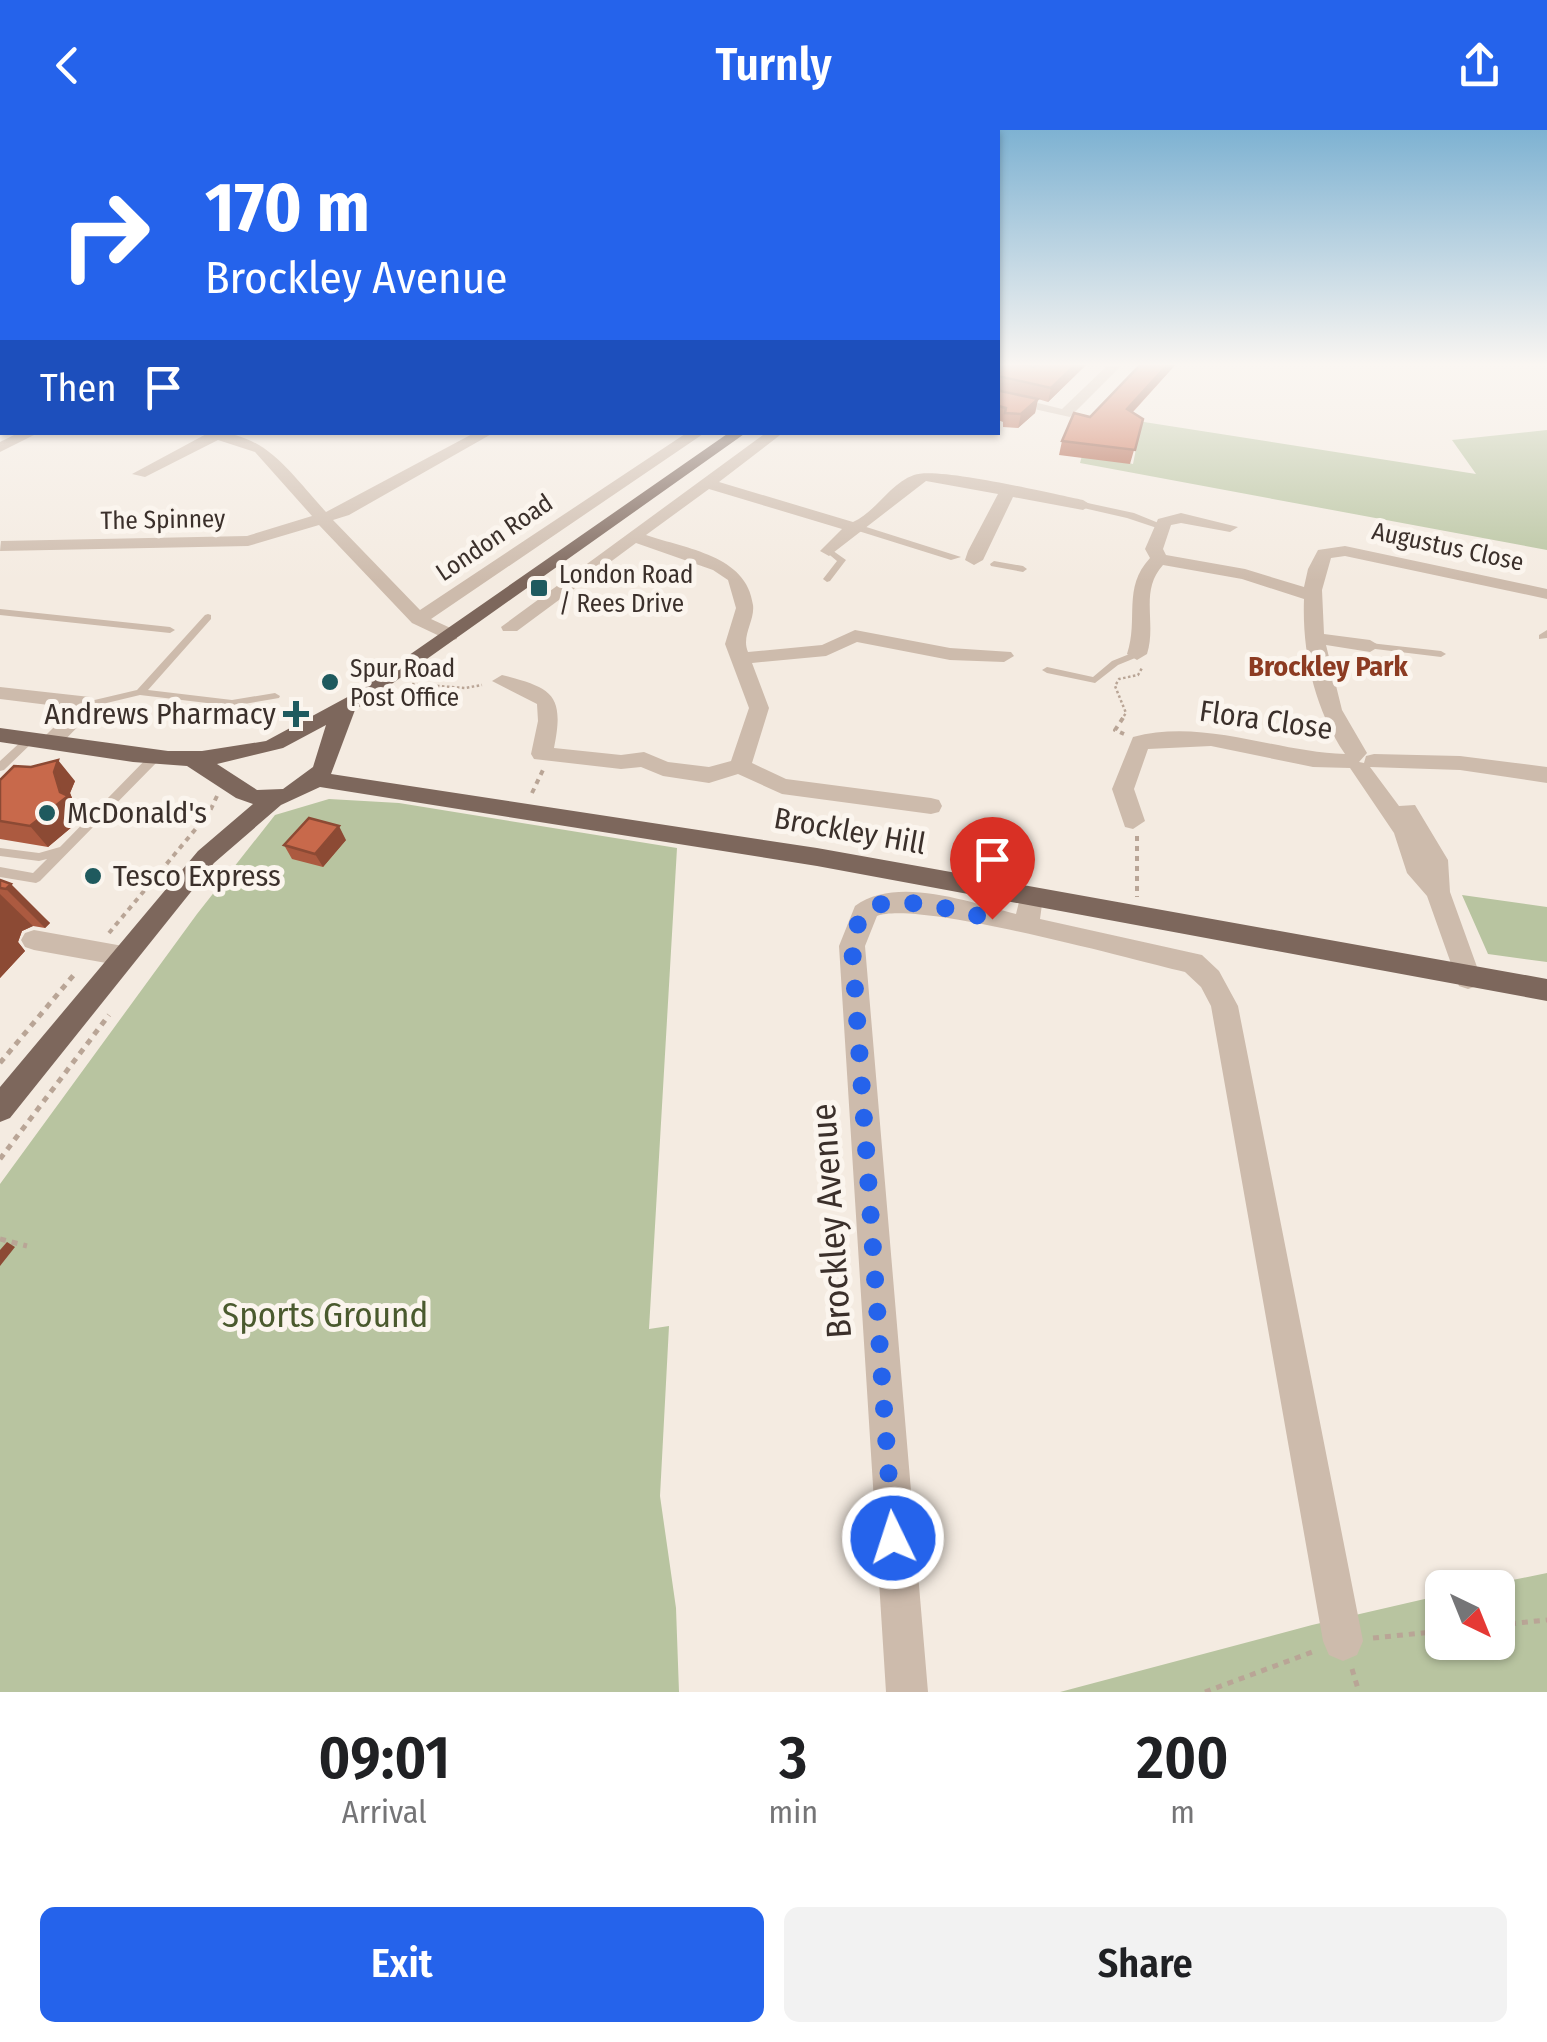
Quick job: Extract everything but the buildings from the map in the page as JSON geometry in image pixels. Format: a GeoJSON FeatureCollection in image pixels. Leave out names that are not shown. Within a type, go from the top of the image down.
{"type":"FeatureCollection","features":[{"type":"Feature","properties":{"kind":"main road","name":"London Road"},"geometry":{"type":"LineString","coordinates":[[269,745],[360,699],[735,436]]}},
{"type":"Feature","properties":{"kind":"main road","name":"London Road"},"geometry":{"type":"LineString","coordinates":[[316,779],[326,762],[324,753],[331,732],[360,699]]}},
{"type":"Feature","properties":{"kind":"main road"},"geometry":{"type":"LineString","coordinates":[[0,735],[54,746],[187,760],[232,758],[269,745],[309,742],[324,753]]}},
{"type":"Feature","properties":{"kind":"main road"},"geometry":{"type":"LineString","coordinates":[[0,1109],[206,857],[236,807],[236,772],[243,762],[269,745]]}},
{"type":"Feature","properties":{"kind":"main road"},"geometry":{"type":"LineString","coordinates":[[187,760],[210,768],[251,796],[275,798],[316,779]]}},
{"type":"Feature","properties":{"kind":"main road","name":"Brockley Hill"},"geometry":{"type":"LineString","coordinates":[[316,779],[816,857],[1029,911],[1136,916],[1547,990]]}},
{"type":"Feature","properties":{"kind":"main road"},"geometry":{"type":"LineString","coordinates":[[206,857],[275,798]]}},
{"type":"Feature","properties":{"kind":"street"},"geometry":{"type":"LineString","coordinates":[[0,448],[25,436]]}},
{"type":"Feature","properties":{"kind":"street"},"geometry":{"type":"LineString","coordinates":[[140,474],[216,436]]}},
{"type":"Feature","properties":{"kind":"street"},"geometry":{"type":"LineString","coordinates":[[225,436],[260,448],[418,619],[450,635]]}},
{"type":"Feature","properties":{"kind":"street","name":"The Spinney"},"geometry":{"type":"LineString","coordinates":[[1,546],[233,544],[343,512],[481,436]]}},
{"type":"Feature","properties":{"kind":"street","name":"London Road"},"geometry":{"type":"LineString","coordinates":[[418,619],[696,436]]}},
{"type":"Feature","properties":{"kind":"street","name":"London Road"},"geometry":{"type":"LineString","coordinates":[[492,606],[516,622],[772,436]]}},
{"type":"Feature","properties":{"kind":"street"},"geometry":{"type":"LineString","coordinates":[[829,550],[920,476],[1083,505],[1160,526]]}},
{"type":"Feature","properties":{"kind":"street"},"geometry":{"type":"LineString","coordinates":[[707,483],[954,557],[994,564]]}},
{"type":"Feature","properties":{"kind":"street"},"geometry":{"type":"LineString","coordinates":[[974,560],[981,533],[996,518],[1008,492]]}},
{"type":"Feature","properties":{"kind":"street"},"geometry":{"type":"LineString","coordinates":[[1159,559],[1154,549],[1160,526],[1169,520],[1181,518],[1230,527]]}},
{"type":"Feature","properties":{"kind":"street"},"geometry":{"type":"LineString","coordinates":[[634,537],[732,573],[744,595],[743,617],[734,637],[758,708],[758,720],[740,766]]}},
{"type":"Feature","properties":{"kind":"street","name":"Augustus Close"},"geometry":{"type":"LineString","coordinates":[[1468,978],[1438,892],[1415,867],[1404,831],[1337,724],[1313,638],[1318,562],[1324,554],[1336,550],[1547,594]]}},
{"type":"Feature","properties":{"kind":"street"},"geometry":{"type":"LineString","coordinates":[[1159,559],[1246,574],[1314,596]]}},
{"type":"Feature","properties":{"kind":"street"},"geometry":{"type":"LineString","coordinates":[[1137,654],[1141,646],[1137,606],[1140,582],[1159,559]]}},
{"type":"Feature","properties":{"kind":"street"},"geometry":{"type":"LineString","coordinates":[[743,658],[826,650],[854,636],[950,654],[1004,656]]}},
{"type":"Feature","properties":{"kind":"street"},"geometry":{"type":"LineString","coordinates":[[1313,638],[1370,646]]}},
{"type":"Feature","properties":{"kind":"street"},"geometry":{"type":"LineString","coordinates":[[502,682],[535,689],[545,698],[550,721],[542,754],[621,762],[644,759],[662,769],[709,775],[740,766],[782,786],[908,792],[931,806]]}},
{"type":"Feature","properties":{"kind":"street"},"geometry":{"type":"LineString","coordinates":[[0,694],[90,704]]}},
{"type":"Feature","properties":{"kind":"street"},"geometry":{"type":"LineString","coordinates":[[54,746],[90,704]]}},
{"type":"Feature","properties":{"kind":"street","name":"Flora Close"},"geometry":{"type":"LineString","coordinates":[[1140,742],[1211,740],[1313,760],[1460,764],[1547,775]]}},
{"type":"Feature","properties":{"kind":"street"},"geometry":{"type":"LineString","coordinates":[[1132,820],[1126,810],[1122,779],[1140,742]]}},
{"type":"Feature","properties":{"kind":"street","name":"Brockley Avenue"},"geometry":{"type":"LineString","coordinates":[[906,1692],[852,946],[857,924],[868,909],[888,902],[1029,911],[1192,963],[1210,979],[1224,1006],[1324,1555],[1344,1641]]}},
{"type":"Feature","properties":{"kind":"street"},"geometry":{"type":"LineString","coordinates":[[34,940],[123,956]]}},
{"type":"Feature","properties":{"kind":"lane"},"geometry":{"type":"LineString","coordinates":[[827,579],[842,560],[829,550]]}},
{"type":"Feature","properties":{"kind":"lane"},"geometry":{"type":"LineString","coordinates":[[994,564],[1022,569]]}},
{"type":"Feature","properties":{"kind":"lane"},"geometry":{"type":"LineString","coordinates":[[0,612],[170,630]]}},
{"type":"Feature","properties":{"kind":"lane"},"geometry":{"type":"LineString","coordinates":[[140,692],[208,617]]}},
{"type":"Feature","properties":{"kind":"lane"},"geometry":{"type":"LineString","coordinates":[[1370,646],[1441,654]]}},
{"type":"Feature","properties":{"kind":"lane"},"geometry":{"type":"LineString","coordinates":[[1047,670],[1094,680],[1115,663],[1137,654]]}},
{"type":"Feature","properties":{"kind":"lane"},"geometry":{"type":"LineString","coordinates":[[90,704],[140,692],[232,703],[275,696]]}},
{"type":"Feature","properties":{"kind":"lane"},"geometry":{"type":"LineString","coordinates":[[0,767],[54,746]]}},
{"type":"Feature","properties":{"kind":"lane"},"geometry":{"type":"LineString","coordinates":[[0,872],[36,878],[156,756]]}},
{"type":"Feature","properties":{"kind":"lane"},"geometry":{"type":"LineString","coordinates":[[0,852],[40,857],[65,850]]}},
{"type":"Feature","properties":{"kind":"path"},"geometry":{"type":"LineString","coordinates":[[1137,654],[1141,672],[1119,679],[1114,686],[1126,713],[1115,730],[1140,742]]}},
{"type":"Feature","properties":{"kind":"path"},"geometry":{"type":"LineString","coordinates":[[386,681],[465,688],[502,682]]}},
{"type":"Feature","properties":{"kind":"path"},"geometry":{"type":"LineString","coordinates":[[524,811],[550,754]]}},
{"type":"Feature","properties":{"kind":"path"},"geometry":{"type":"LineString","coordinates":[[1132,820],[1137,829],[1136,916]]}},
{"type":"Feature","properties":{"kind":"path"},"geometry":{"type":"LineString","coordinates":[[0,1159],[116,1006]]}},
{"type":"Feature","properties":{"kind":"path"},"geometry":{"type":"LineString","coordinates":[[0,1239],[27,1246]]}},
{"type":"Feature","properties":{"kind":"path"},"geometry":{"type":"LineString","coordinates":[[1515,1623],[1547,1620]]}},
{"type":"Feature","properties":{"kind":"green space"},"geometry":{"type":"Polygon","coordinates":[[[1122,436],[1233,436],[1476,474],[1452,440],[1547,436],[1547,550],[1080,463],[1083,452],[1133,464],[1137,444],[1125,441],[1122,436]]]}},
{"type":"Feature","properties":{"kind":"green space","name":"Sports Ground"},"geometry":{"type":"Polygon","coordinates":[[[329,799],[399,803],[677,848],[649,1329],[669,1326],[660,1496],[676,1608],[679,1692],[0,1692],[0,1184],[197,914],[275,815],[329,799]]]}},
{"type":"Feature","properties":{"kind":"green space"},"geometry":{"type":"Polygon","coordinates":[[[1462,895],[1547,907],[1547,962],[1488,954],[1462,895]]]}},
{"type":"Feature","properties":{"kind":"green space"},"geometry":{"type":"Polygon","coordinates":[[[1547,1573],[1547,1692],[1060,1692],[1425,1599],[1425,1660],[1515,1660],[1515,1579],[1547,1573]]]}},
{"type":"Feature","properties":{"kind":"place","name":"London Road / Rees Drive"},"geometry":{"type":"Point","coordinates":[539,588]}},
{"type":"Feature","properties":{"kind":"place","name":"Spur Road Post Office"},"geometry":{"type":"Point","coordinates":[330,682]}},
{"type":"Feature","properties":{"kind":"place","name":"Andrews Pharmacy"},"geometry":{"type":"Point","coordinates":[296,714]}},
{"type":"Feature","properties":{"kind":"place","name":"McDonald's"},"geometry":{"type":"Point","coordinates":[47,813]}},
{"type":"Feature","properties":{"kind":"place","name":"Tesco Express"},"geometry":{"type":"Point","coordinates":[93,876]}},
{"type":"Feature","properties":{"kind":"district","name":"Brockley Park"},"geometry":{"type":"Point","coordinates":[1328,666]}},
{"type":"Feature","properties":{"kind":"route"},"geometry":{"type":"LineString","coordinates":[[893,1538],[852,946],[857,924],[868,909],[888,902],[925,905],[992,919]]}}]}
